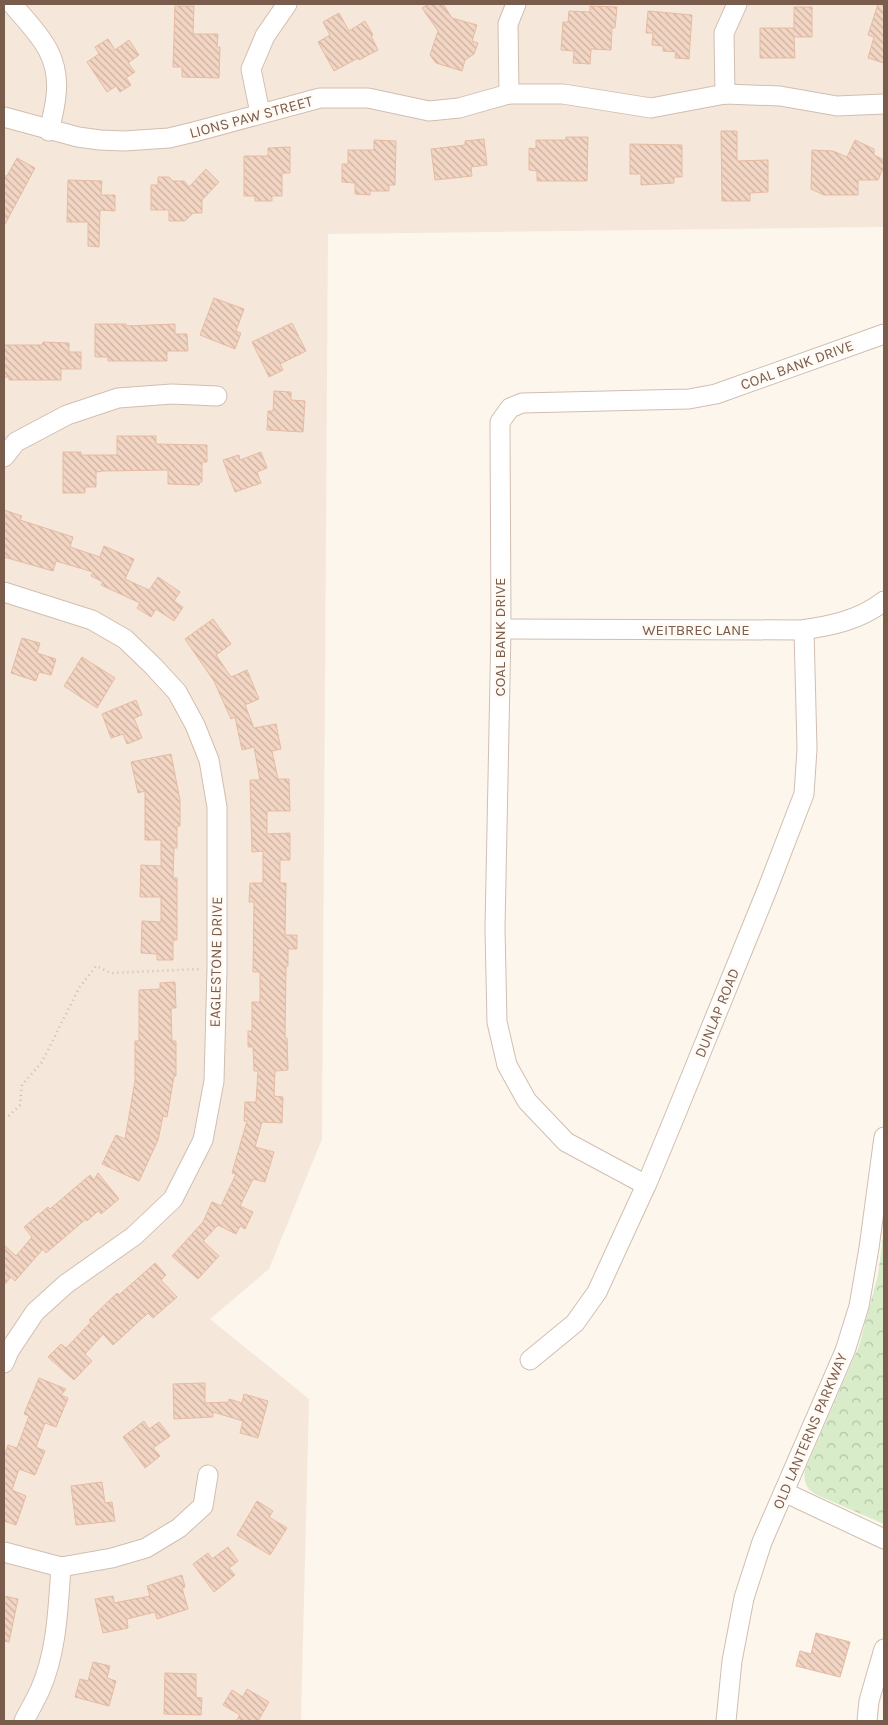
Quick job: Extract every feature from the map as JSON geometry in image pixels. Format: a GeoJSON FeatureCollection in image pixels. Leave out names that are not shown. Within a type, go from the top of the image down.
{"type":"FeatureCollection","features":[{"type":"Feature","properties":{"kind":"street"},"geometry":{"type":"LineString","coordinates":[[12,4],[40,36],[50,52],[56,67],[56,97],[50,130]]}},
{"type":"Feature","properties":{"kind":"street"},"geometry":{"type":"LineString","coordinates":[[260,114],[250,69],[265,36],[287,4]]}},
{"type":"Feature","properties":{"kind":"street"},"geometry":{"type":"LineString","coordinates":[[509,94],[508,24],[516,4]]}},
{"type":"Feature","properties":{"kind":"street"},"geometry":{"type":"LineString","coordinates":[[725,94],[724,33],[737,4]]}},
{"type":"Feature","properties":{"kind":"street","name":"LIONS PAW STREET"},"geometry":{"type":"LineString","coordinates":[[4,117],[50,130],[100,140],[147,140],[194,132],[320,98],[368,98],[429,111],[459,108],[509,94],[563,94],[652,108],[725,94],[780,96],[837,106],[884,104]]}},
{"type":"Feature","properties":{"kind":"street","name":"COAL BANK DRIVE"},"geometry":{"type":"LineString","coordinates":[[646,1185],[566,1142],[527,1101],[507,1065],[497,1022],[496,947],[501,629],[500,422],[510,408],[522,403],[689,400],[716,394],[884,334]]}},
{"type":"Feature","properties":{"kind":"street"},"geometry":{"type":"LineString","coordinates":[[4,457],[10,437],[118,398],[172,394],[217,396]]}},
{"type":"Feature","properties":{"kind":"street","name":"EAGLESTONE DRIVE"},"geometry":{"type":"LineString","coordinates":[[4,592],[92,620],[125,639],[153,666],[177,692],[196,725],[209,760],[217,807],[217,969],[214,1082],[203,1140],[173,1199],[134,1236],[66,1284],[35,1312],[9,1351],[4,1363]]}},
{"type":"Feature","properties":{"kind":"street","name":"WEITBREC LANE"},"geometry":{"type":"LineString","coordinates":[[501,629],[804,630],[831,626],[857,617],[884,601]]}},
{"type":"Feature","properties":{"kind":"street","name":"DUNLAP ROAD"},"geometry":{"type":"LineString","coordinates":[[530,1360],[575,1323],[597,1292],[646,1185],[760,908],[804,794],[807,749],[804,630]]}},
{"type":"Feature","properties":{"kind":"street","name":"OLD LANTERNS PARKWAY"},"geometry":{"type":"LineString","coordinates":[[726,1721],[732,1661],[744,1598],[762,1542],[845,1351],[859,1306],[884,1137]]}},
{"type":"Feature","properties":{"kind":"street"},"geometry":{"type":"LineString","coordinates":[[4,1552],[61,1567],[112,1558],[146,1548],[179,1528],[203,1506],[208,1476]]}},
{"type":"Feature","properties":{"kind":"street"},"geometry":{"type":"LineString","coordinates":[[784,1492],[884,1539]]}},
{"type":"Feature","properties":{"kind":"street"},"geometry":{"type":"LineString","coordinates":[[24,1721],[41,1689],[50,1660],[57,1620],[61,1567]]}},
{"type":"Feature","properties":{"kind":"street"},"geometry":{"type":"LineString","coordinates":[[867,1721],[869,1700],[884,1649]]}},
{"type":"Feature","properties":{"kind":"path"},"geometry":{"type":"LineString","coordinates":[[4,1118],[20,1105],[22,1085],[42,1062],[79,988],[96,966],[111,973],[217,969]]}},
{"type":"Feature","properties":{"kind":"shaded area"},"geometry":{"type":"Polygon","coordinates":[[[4,4],[884,4],[884,227],[328,234],[322,1139],[269,1269],[210,1319],[309,1399],[301,1721],[4,1721],[4,4]]]}},
{"type":"Feature","properties":{"kind":"green space"},"geometry":{"type":"Polygon","coordinates":[[[884,1229],[884,1524],[817,1495],[806,1485],[805,1470],[859,1346],[878,1275],[884,1229]]]}},
{"type":"Feature","properties":{"kind":"building"},"geometry":{"type":"Polygon","coordinates":[[[429,4],[443,4],[452,18],[477,25],[472,41],[478,43],[474,54],[465,60],[462,71],[436,63],[430,55],[438,31],[422,8],[429,4]]]}},
{"type":"Feature","properties":{"kind":"building"},"geometry":{"type":"Polygon","coordinates":[[[878,4],[884,4],[884,63],[868,58],[874,37],[868,35],[878,4]]]}},
{"type":"Feature","properties":{"kind":"building"},"geometry":{"type":"Polygon","coordinates":[[[175,6],[194,6],[193,34],[218,34],[217,47],[220,47],[219,78],[182,77],[182,67],[173,67],[175,6]]]}},
{"type":"Feature","properties":{"kind":"building"},"geometry":{"type":"Polygon","coordinates":[[[590,6],[617,7],[615,28],[612,28],[611,50],[591,49],[590,64],[573,63],[574,51],[561,50],[563,22],[568,22],[569,11],[590,12],[590,6]]]}},
{"type":"Feature","properties":{"kind":"building"},"geometry":{"type":"Polygon","coordinates":[[[794,7],[812,7],[812,37],[794,37],[795,58],[760,58],[760,28],[794,28],[794,7]]]}},
{"type":"Feature","properties":{"kind":"building"},"geometry":{"type":"Polygon","coordinates":[[[648,11],[692,15],[689,59],[675,58],[676,52],[663,51],[663,46],[652,45],[653,33],[646,33],[648,11]]]}},
{"type":"Feature","properties":{"kind":"building"},"geometry":{"type":"Polygon","coordinates":[[[339,13],[349,31],[365,21],[373,35],[371,36],[378,50],[334,71],[318,42],[330,35],[323,22],[339,13]]]}},
{"type":"Feature","properties":{"kind":"building"},"geometry":{"type":"Polygon","coordinates":[[[108,39],[115,50],[129,40],[139,55],[128,63],[135,72],[126,78],[131,85],[120,92],[116,86],[107,92],[87,62],[99,54],[95,47],[108,39]]]}},
{"type":"Feature","properties":{"kind":"building"},"geometry":{"type":"Polygon","coordinates":[[[721,131],[737,131],[737,161],[768,160],[768,192],[750,193],[750,201],[722,201],[721,131]]]}},
{"type":"Feature","properties":{"kind":"building"},"geometry":{"type":"Polygon","coordinates":[[[566,137],[588,137],[587,181],[537,181],[537,171],[529,170],[529,148],[536,149],[536,140],[566,140],[566,137]]]}},
{"type":"Feature","properties":{"kind":"building"},"geometry":{"type":"Polygon","coordinates":[[[484,139],[487,165],[471,167],[472,176],[435,180],[431,149],[465,145],[465,141],[484,139]]]}},
{"type":"Feature","properties":{"kind":"building"},"geometry":{"type":"Polygon","coordinates":[[[374,140],[396,141],[395,185],[389,185],[389,191],[370,191],[370,195],[355,194],[355,183],[342,182],[342,164],[348,164],[348,150],[374,150],[374,140]]]}},
{"type":"Feature","properties":{"kind":"building"},"geometry":{"type":"Polygon","coordinates":[[[855,140],[874,149],[874,155],[884,160],[884,166],[878,180],[858,180],[858,195],[824,195],[811,189],[812,150],[833,151],[847,157],[855,140]]]}},
{"type":"Feature","properties":{"kind":"building"},"geometry":{"type":"Polygon","coordinates":[[[630,144],[682,145],[682,177],[674,177],[674,183],[641,185],[641,174],[630,174],[630,144]]]}},
{"type":"Feature","properties":{"kind":"building"},"geometry":{"type":"Polygon","coordinates":[[[290,147],[290,173],[282,173],[282,196],[272,196],[272,201],[255,201],[255,196],[244,196],[244,156],[268,156],[268,148],[290,147]]]}},
{"type":"Feature","properties":{"kind":"building"},"geometry":{"type":"Polygon","coordinates":[[[17,158],[35,168],[4,226],[4,176],[7,176],[17,158]]]}},
{"type":"Feature","properties":{"kind":"building"},"geometry":{"type":"Polygon","coordinates":[[[206,169],[219,182],[202,200],[202,213],[193,213],[185,221],[169,221],[169,210],[151,210],[151,185],[158,185],[158,177],[169,177],[173,181],[184,181],[189,187],[206,169]]]}},
{"type":"Feature","properties":{"kind":"building"},"geometry":{"type":"Polygon","coordinates":[[[68,180],[102,181],[101,195],[115,195],[115,211],[100,210],[99,247],[88,246],[88,222],[67,222],[68,180]]]}},
{"type":"Feature","properties":{"kind":"building"},"geometry":{"type":"Polygon","coordinates":[[[214,298],[244,309],[236,331],[241,333],[235,349],[200,335],[214,298]]]}},
{"type":"Feature","properties":{"kind":"building"},"geometry":{"type":"Polygon","coordinates":[[[292,323],[306,351],[280,364],[283,370],[269,377],[252,342],[292,323]]]}},
{"type":"Feature","properties":{"kind":"building"},"geometry":{"type":"Polygon","coordinates":[[[95,324],[126,324],[126,326],[175,324],[175,334],[187,334],[188,351],[167,351],[167,361],[108,361],[108,357],[95,357],[95,324]]]}},
{"type":"Feature","properties":{"kind":"building"},"geometry":{"type":"Polygon","coordinates":[[[43,342],[69,343],[69,352],[81,352],[81,369],[61,369],[61,380],[9,380],[9,377],[4,377],[4,345],[42,345],[43,342]]]}},
{"type":"Feature","properties":{"kind":"building"},"geometry":{"type":"Polygon","coordinates":[[[274,391],[291,392],[291,400],[305,401],[303,432],[267,430],[268,411],[273,411],[274,391]]]}},
{"type":"Feature","properties":{"kind":"building"},"geometry":{"type":"Polygon","coordinates":[[[117,436],[156,436],[156,444],[207,445],[207,462],[202,462],[202,482],[199,485],[168,484],[168,470],[103,471],[96,472],[96,487],[85,487],[85,493],[63,493],[63,452],[81,452],[81,455],[117,455],[117,436]]]}},
{"type":"Feature","properties":{"kind":"building"},"geometry":{"type":"Polygon","coordinates":[[[261,452],[267,468],[257,472],[261,483],[235,492],[223,460],[239,455],[240,460],[261,452]]]}},
{"type":"Feature","properties":{"kind":"building"},"geometry":{"type":"Polygon","coordinates":[[[4,510],[22,516],[20,520],[73,537],[70,547],[100,557],[104,546],[134,559],[125,579],[149,590],[158,577],[180,592],[174,601],[183,607],[174,621],[156,609],[151,617],[137,608],[140,603],[101,585],[103,582],[91,576],[93,572],[56,561],[53,571],[4,557],[4,510]]]}},
{"type":"Feature","properties":{"kind":"building"},"geometry":{"type":"Polygon","coordinates":[[[213,619],[231,644],[216,655],[231,677],[247,670],[259,699],[245,705],[254,728],[276,724],[281,749],[272,751],[278,779],[289,779],[290,811],[267,811],[267,834],[290,833],[290,860],[280,860],[280,883],[286,883],[285,935],[297,935],[297,949],[288,949],[288,966],[286,966],[285,1038],[287,1038],[288,1070],[275,1071],[274,1096],[283,1097],[282,1123],[262,1122],[255,1147],[274,1152],[265,1182],[253,1179],[240,1206],[253,1212],[245,1229],[240,1226],[236,1234],[218,1225],[203,1241],[219,1256],[198,1279],[172,1256],[203,1222],[212,1202],[221,1206],[236,1174],[232,1173],[247,1121],[244,1121],[245,1102],[256,1102],[258,1071],[254,1071],[253,1047],[248,1047],[248,1031],[252,1031],[252,1002],[260,1002],[260,972],[253,972],[254,902],[249,902],[250,883],[263,883],[263,851],[252,852],[250,780],[260,780],[254,747],[242,750],[235,717],[231,719],[214,681],[185,639],[213,619]]]}},
{"type":"Feature","properties":{"kind":"building"},"geometry":{"type":"Polygon","coordinates":[[[22,638],[40,643],[37,653],[56,659],[51,675],[39,672],[36,681],[11,673],[22,638]]]}},
{"type":"Feature","properties":{"kind":"building"},"geometry":{"type":"Polygon","coordinates":[[[82,657],[115,678],[97,708],[64,686],[82,657]]]}},
{"type":"Feature","properties":{"kind":"building"},"geometry":{"type":"Polygon","coordinates":[[[136,700],[142,715],[134,718],[142,738],[127,744],[123,734],[111,738],[102,714],[136,700]]]}},
{"type":"Feature","properties":{"kind":"building"},"geometry":{"type":"Polygon","coordinates":[[[171,754],[180,800],[180,826],[177,826],[177,848],[174,848],[173,878],[177,878],[177,940],[173,940],[173,960],[157,960],[157,954],[141,953],[142,921],[161,922],[161,897],[140,897],[141,865],[161,866],[161,840],[145,840],[145,791],[138,793],[131,762],[171,754]]]}},
{"type":"Feature","properties":{"kind":"building"},"geometry":{"type":"Polygon","coordinates":[[[175,982],[176,1008],[171,1008],[172,1041],[176,1041],[176,1076],[174,1076],[167,1117],[163,1116],[158,1140],[139,1181],[102,1164],[116,1135],[125,1139],[135,1081],[135,1041],[139,1041],[139,990],[160,989],[160,983],[175,982]]]}},
{"type":"Feature","properties":{"kind":"building"},"geometry":{"type":"Polygon","coordinates":[[[98,1173],[119,1199],[101,1214],[98,1211],[87,1221],[86,1219],[46,1253],[43,1249],[15,1281],[11,1277],[4,1285],[4,1245],[16,1256],[32,1237],[24,1227],[48,1207],[50,1209],[90,1175],[94,1180],[98,1173]]]}},
{"type":"Feature","properties":{"kind":"building"},"geometry":{"type":"Polygon","coordinates":[[[155,1263],[166,1275],[161,1280],[177,1297],[153,1318],[148,1313],[113,1345],[103,1334],[85,1354],[92,1361],[74,1380],[48,1357],[61,1344],[66,1348],[91,1322],[89,1320],[117,1293],[119,1295],[155,1263]]]}},
{"type":"Feature","properties":{"kind":"building"},"geometry":{"type":"Polygon","coordinates":[[[39,1378],[66,1389],[61,1395],[68,1398],[56,1427],[45,1423],[36,1447],[45,1451],[35,1475],[19,1469],[12,1490],[26,1496],[16,1525],[4,1521],[4,1457],[8,1445],[17,1448],[29,1416],[24,1414],[39,1378]]]}},
{"type":"Feature","properties":{"kind":"building"},"geometry":{"type":"Polygon","coordinates":[[[205,1383],[205,1403],[229,1402],[229,1399],[242,1403],[244,1394],[268,1401],[258,1438],[240,1433],[243,1421],[213,1412],[213,1417],[174,1419],[173,1384],[205,1383]]]}},
{"type":"Feature","properties":{"kind":"building"},"geometry":{"type":"Polygon","coordinates":[[[144,1421],[149,1429],[159,1422],[170,1436],[153,1448],[160,1456],[145,1468],[123,1437],[144,1421]]]}},
{"type":"Feature","properties":{"kind":"building"},"geometry":{"type":"Polygon","coordinates":[[[102,1482],[105,1503],[112,1502],[115,1521],[76,1525],[71,1486],[102,1482]]]}},
{"type":"Feature","properties":{"kind":"building"},"geometry":{"type":"Polygon","coordinates":[[[257,1501],[273,1511],[269,1517],[287,1528],[270,1555],[237,1535],[257,1501]]]}},
{"type":"Feature","properties":{"kind":"building"},"geometry":{"type":"Polygon","coordinates":[[[228,1547],[238,1561],[229,1568],[235,1575],[214,1592],[193,1564],[208,1553],[212,1559],[228,1547]]]}},
{"type":"Feature","properties":{"kind":"building"},"geometry":{"type":"Polygon","coordinates":[[[182,1575],[185,1587],[182,1588],[188,1609],[157,1619],[155,1612],[127,1619],[128,1628],[103,1633],[95,1599],[113,1596],[114,1603],[150,1596],[147,1586],[182,1575]]]}},
{"type":"Feature","properties":{"kind":"building"},"geometry":{"type":"Polygon","coordinates":[[[4,1596],[18,1599],[9,1642],[4,1641],[4,1596]]]}},
{"type":"Feature","properties":{"kind":"building"},"geometry":{"type":"Polygon","coordinates":[[[816,1633],[850,1642],[840,1677],[796,1666],[800,1651],[811,1654],[816,1633]]]}},
{"type":"Feature","properties":{"kind":"building"},"geometry":{"type":"Polygon","coordinates":[[[93,1662],[110,1666],[107,1678],[116,1681],[109,1706],[75,1697],[80,1679],[88,1681],[93,1662]]]}},
{"type":"Feature","properties":{"kind":"building"},"geometry":{"type":"Polygon","coordinates":[[[165,1673],[196,1674],[196,1697],[202,1698],[201,1715],[164,1714],[165,1673]]]}},
{"type":"Feature","properties":{"kind":"building"},"geometry":{"type":"Polygon","coordinates":[[[247,1689],[269,1702],[258,1721],[236,1721],[240,1715],[223,1705],[232,1690],[243,1697],[247,1689]]]}}]}
